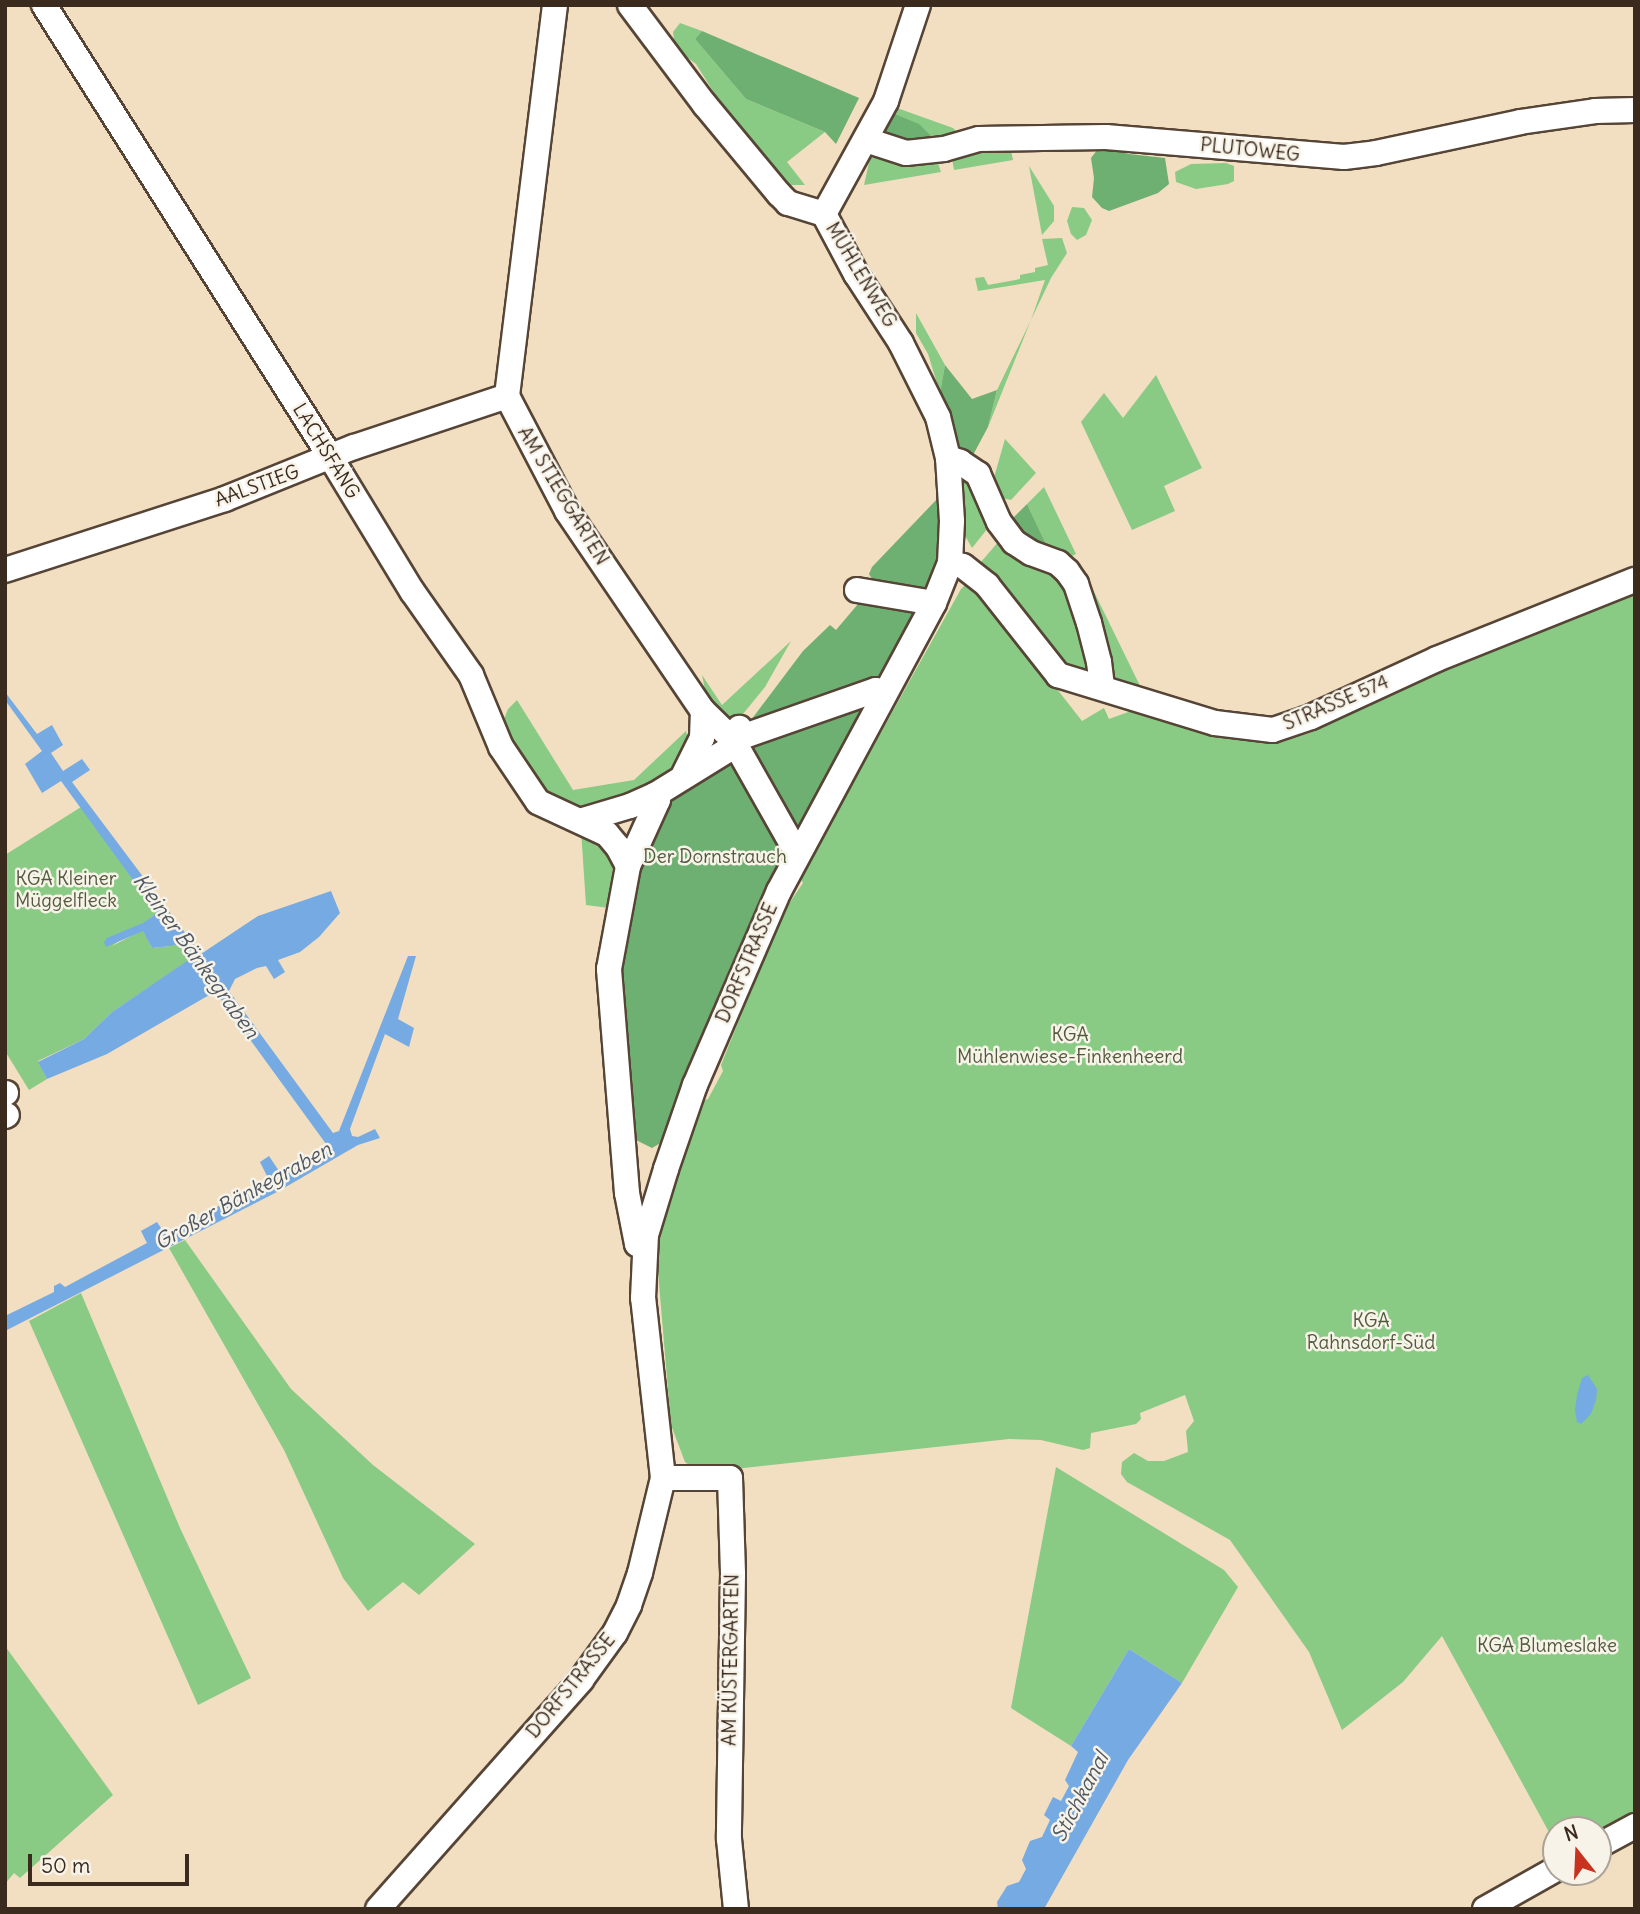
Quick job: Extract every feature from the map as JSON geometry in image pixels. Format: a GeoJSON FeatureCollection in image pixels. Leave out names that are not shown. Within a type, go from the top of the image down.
{"type":"FeatureCollection","features":[{"type":"Feature","properties":{"kind":"street","name":"LACHSFANG"},"geometry":{"type":"LineString","coordinates":[[44,5],[331,458],[412,591],[471,675],[501,747],[538,802],[563,816],[583,820],[607,834],[618,846],[628,866]]}},
{"type":"Feature","properties":{"kind":"street"},"geometry":{"type":"LineString","coordinates":[[507,396],[555,5]]}},
{"type":"Feature","properties":{"kind":"street","name":"MÜHLENWEG"},"geometry":{"type":"LineString","coordinates":[[630,5],[705,105],[779,194],[788,203],[824,214],[856,274],[901,342],[929,396],[948,458],[952,521],[948,569]]}},
{"type":"Feature","properties":{"kind":"street"},"geometry":{"type":"LineString","coordinates":[[824,214],[886,101],[918,5]]}},
{"type":"Feature","properties":{"kind":"street","name":"PLUTOWEG"},"geometry":{"type":"LineString","coordinates":[[866,140],[906,153],[944,149],[987,139],[1106,137],[1344,157],[1376,153],[1520,121],[1595,111],[1635,110]]}},
{"type":"Feature","properties":{"kind":"street","name":"AALSTIEG"},"geometry":{"type":"LineString","coordinates":[[5,570],[225,499],[400,430],[507,396]]}},
{"type":"Feature","properties":{"kind":"street","name":"AM STIEGGARTEN"},"geometry":{"type":"LineString","coordinates":[[507,396],[567,511],[723,727],[797,853]]}},
{"type":"Feature","properties":{"kind":"street"},"geometry":{"type":"LineString","coordinates":[[948,458],[960,462],[978,474],[999,522],[1014,542],[1031,553],[1058,563],[1071,577],[1089,623],[1100,662],[1102,687]]}},
{"type":"Feature","properties":{"kind":"street","name":"STRASSE 574"},"geometry":{"type":"LineString","coordinates":[[948,569],[963,566],[987,585],[1058,676],[1215,723],[1273,730],[1311,717],[1437,659],[1635,580]]}},
{"type":"Feature","properties":{"kind":"street","name":"DORFSTRASSE"},"geometry":{"type":"LineString","coordinates":[[378,1909],[581,1680],[615,1633],[640,1573],[663,1478],[643,1298],[644,1248],[666,1169],[695,1086],[797,853],[934,603],[948,569]]}},
{"type":"Feature","properties":{"kind":"street"},"geometry":{"type":"LineString","coordinates":[[857,590],[934,603]]}},
{"type":"Feature","properties":{"kind":"street"},"geometry":{"type":"LineString","coordinates":[[684,774],[702,738],[723,727],[876,690],[884,694]]}},
{"type":"Feature","properties":{"kind":"street"},"geometry":{"type":"LineString","coordinates":[[583,820],[655,795],[684,774],[728,750],[723,727]]}},
{"type":"Feature","properties":{"kind":"street","name":"DORFSTRASSE"},"geometry":{"type":"LineString","coordinates":[[644,1248],[637,1244],[627,1193],[609,969],[628,866],[658,800],[655,795]]}},
{"type":"Feature","properties":{"kind":"street","name":"AM KÜSTERGARTEN"},"geometry":{"type":"LineString","coordinates":[[663,1478],[730,1478],[733,1574],[729,1839],[736,1909]]}},
{"type":"Feature","properties":{"kind":"street"},"geometry":{"type":"LineString","coordinates":[[1612,1838],[1635,1826]]}},
{"type":"Feature","properties":{"kind":"street"},"geometry":{"type":"LineString","coordinates":[[1485,1909],[1542,1877]]}},
{"type":"Feature","properties":{"kind":"green space"},"geometry":{"type":"Polygon","coordinates":[[[680,23],[702,31],[695,39],[746,99],[825,132],[787,162],[805,185],[791,185],[728,115],[696,64],[675,48],[673,32],[680,23]]]}},
{"type":"Feature","properties":{"kind":"green space"},"geometry":{"type":"Polygon","coordinates":[[[702,31],[859,98],[836,144],[825,132],[746,99],[695,39],[702,31]]]}},
{"type":"Feature","properties":{"kind":"green space"},"geometry":{"type":"Polygon","coordinates":[[[897,108],[953,128],[961,136],[936,141],[892,113],[897,108]]]}},
{"type":"Feature","properties":{"kind":"green space"},"geometry":{"type":"Polygon","coordinates":[[[892,113],[919,124],[936,141],[885,141],[882,128],[892,113]]]}},
{"type":"Feature","properties":{"kind":"green space"},"geometry":{"type":"Polygon","coordinates":[[[1101,145],[1129,154],[1165,158],[1169,184],[1158,193],[1109,211],[1102,208],[1092,197],[1094,178],[1091,158],[1101,145]]]}},
{"type":"Feature","properties":{"kind":"green space"},"geometry":{"type":"Polygon","coordinates":[[[1010,146],[1013,160],[954,170],[952,159],[959,151],[1010,146]]]}},
{"type":"Feature","properties":{"kind":"green space"},"geometry":{"type":"Polygon","coordinates":[[[930,157],[938,163],[941,172],[864,185],[870,158],[930,157]]]}},
{"type":"Feature","properties":{"kind":"green space"},"geometry":{"type":"Polygon","coordinates":[[[1226,163],[1234,166],[1234,181],[1228,184],[1196,189],[1176,182],[1175,172],[1191,164],[1226,163]]]}},
{"type":"Feature","properties":{"kind":"green space"},"geometry":{"type":"Polygon","coordinates":[[[1029,166],[1054,206],[1054,221],[1042,235],[1029,166]]]}},
{"type":"Feature","properties":{"kind":"green space"},"geometry":{"type":"Polygon","coordinates":[[[1072,207],[1084,208],[1092,220],[1086,235],[1077,240],[1071,234],[1067,221],[1072,207]]]}},
{"type":"Feature","properties":{"kind":"green space"},"geometry":{"type":"Polygon","coordinates":[[[1062,238],[1067,253],[1051,278],[1031,320],[1045,280],[978,291],[975,278],[984,277],[988,285],[1020,279],[1020,275],[1035,272],[1035,268],[1048,265],[1042,239],[1062,238]]]}},
{"type":"Feature","properties":{"kind":"green space"},"geometry":{"type":"Polygon","coordinates":[[[916,313],[945,365],[940,393],[928,354],[916,333],[916,313]]]}},
{"type":"Feature","properties":{"kind":"green space"},"geometry":{"type":"Polygon","coordinates":[[[1031,320],[988,427],[997,390],[1031,320]]]}},
{"type":"Feature","properties":{"kind":"green space"},"geometry":{"type":"Polygon","coordinates":[[[945,365],[972,399],[997,390],[988,427],[973,455],[965,456],[951,433],[940,393],[945,365]]]}},
{"type":"Feature","properties":{"kind":"green space"},"geometry":{"type":"Polygon","coordinates":[[[1156,375],[1202,468],[1164,486],[1175,511],[1132,530],[1081,422],[1104,393],[1123,418],[1156,375]]]}},
{"type":"Feature","properties":{"kind":"green space"},"geometry":{"type":"Polygon","coordinates":[[[1005,439],[1036,473],[1011,500],[997,497],[993,481],[1005,439]]]}},
{"type":"Feature","properties":{"kind":"green space"},"geometry":{"type":"Polygon","coordinates":[[[957,467],[972,479],[992,523],[972,548],[963,532],[957,467]]]}},
{"type":"Feature","properties":{"kind":"green space"},"geometry":{"type":"Polygon","coordinates":[[[1044,487],[1076,554],[1066,559],[1046,544],[1027,504],[1044,487]]]}},
{"type":"Feature","properties":{"kind":"green space","name":"Der Dornstrauch"},"geometry":{"type":"Polygon","coordinates":[[[939,497],[941,559],[669,1138],[652,1148],[636,1140],[625,1122],[615,969],[640,862],[675,788],[742,732],[803,651],[830,625],[836,630],[875,584],[869,574],[872,567],[939,497]]]}},
{"type":"Feature","properties":{"kind":"green space"},"geometry":{"type":"Polygon","coordinates":[[[1027,504],[1046,544],[1019,532],[1008,523],[1027,504]]]}},
{"type":"Feature","properties":{"kind":"green space"},"geometry":{"type":"Polygon","coordinates":[[[999,541],[1064,576],[1097,668],[1069,669],[998,585],[981,562],[999,541]]]}},
{"type":"Feature","properties":{"kind":"green space"},"geometry":{"type":"Polygon","coordinates":[[[1080,563],[1143,692],[1115,680],[1108,673],[1071,567],[1080,563]]]}},
{"type":"Feature","properties":{"kind":"green space","name":"KGA Mühlenwiese-Finkenheerd"},"geometry":{"type":"Polygon","coordinates":[[[974,583],[1082,721],[1104,708],[1109,719],[1142,707],[1271,744],[1310,733],[1403,684],[1635,589],[1635,1818],[1612,1830],[1612,1816],[1542,1816],[1542,1819],[1442,1636],[1403,1682],[1342,1730],[1309,1652],[1230,1540],[1127,1482],[1121,1474],[1122,1462],[1134,1453],[1148,1461],[1164,1461],[1188,1452],[1186,1431],[1194,1421],[1185,1395],[1140,1413],[1141,1419],[1136,1424],[1091,1433],[1090,1448],[1083,1450],[1041,1440],[1009,1439],[735,1469],[693,1468],[685,1462],[671,1425],[657,1260],[664,1211],[700,1102],[708,1099],[723,1071],[721,1065],[781,915],[803,883],[800,877],[813,848],[966,584],[974,583]]]}},
{"type":"Feature","properties":{"kind":"green space"},"geometry":{"type":"Polygon","coordinates":[[[791,641],[765,687],[734,725],[708,705],[702,675],[722,705],[791,641]]]}},
{"type":"Feature","properties":{"kind":"green space"},"geometry":{"type":"Polygon","coordinates":[[[517,700],[573,790],[634,780],[686,731],[689,743],[681,765],[644,792],[570,809],[534,784],[502,724],[508,709],[517,700]]]}},
{"type":"Feature","properties":{"kind":"green space","name":"KGA Kleiner Müggelfleck"},"geometry":{"type":"Polygon","coordinates":[[[81,807],[157,913],[112,946],[143,930],[152,948],[180,945],[191,959],[112,1012],[84,1039],[38,1061],[47,1079],[29,1090],[5,1051],[5,855],[81,807]]]}},
{"type":"Feature","properties":{"kind":"green space"},"geometry":{"type":"Polygon","coordinates":[[[581,830],[615,849],[609,908],[586,905],[581,830]]]}},
{"type":"Feature","properties":{"kind":"green space"},"geometry":{"type":"Polygon","coordinates":[[[185,1240],[291,1389],[373,1465],[475,1544],[419,1595],[403,1582],[368,1611],[343,1578],[284,1450],[169,1248],[185,1240]]]}},
{"type":"Feature","properties":{"kind":"green space"},"geometry":{"type":"Polygon","coordinates":[[[81,1293],[180,1528],[251,1678],[198,1705],[29,1321],[81,1293]]]}},
{"type":"Feature","properties":{"kind":"green space"},"geometry":{"type":"Polygon","coordinates":[[[1056,1467],[1224,1570],[1238,1587],[1182,1683],[1129,1649],[1071,1746],[1011,1708],[1056,1467]]]}},
{"type":"Feature","properties":{"kind":"green space"},"geometry":{"type":"Polygon","coordinates":[[[5,1646],[113,1795],[20,1878],[14,1873],[5,1884],[5,1646]]]}},
{"type":"Feature","properties":{"kind":"water"},"geometry":{"type":"Polygon","coordinates":[[[5,692],[37,734],[52,725],[63,745],[51,753],[63,771],[82,759],[90,770],[72,782],[201,954],[258,916],[331,891],[340,913],[319,937],[300,952],[278,960],[285,972],[274,979],[266,966],[257,968],[235,979],[229,991],[333,1133],[339,1131],[408,956],[416,956],[398,1019],[414,1028],[409,1047],[385,1034],[350,1129],[352,1136],[358,1137],[375,1129],[380,1138],[358,1145],[277,1192],[5,1331],[5,1316],[54,1292],[54,1286],[60,1283],[65,1287],[147,1243],[141,1231],[157,1222],[165,1234],[269,1180],[260,1162],[269,1156],[281,1174],[329,1148],[219,997],[211,994],[107,1054],[47,1079],[38,1062],[84,1039],[112,1012],[190,959],[180,945],[152,948],[143,931],[106,947],[104,942],[107,938],[143,923],[157,913],[61,781],[42,793],[25,764],[42,751],[5,700],[5,692]]]}},
{"type":"Feature","properties":{"kind":"water"},"geometry":{"type":"Polygon","coordinates":[[[1588,1375],[1597,1389],[1596,1400],[1591,1414],[1581,1424],[1577,1422],[1575,1410],[1577,1395],[1582,1378],[1588,1375]]]}},
{"type":"Feature","properties":{"kind":"water","name":"Stichkanal"},"geometry":{"type":"Polygon","coordinates":[[[1129,1649],[1182,1683],[1128,1760],[1044,1909],[998,1909],[997,1902],[1007,1886],[1019,1882],[1026,1869],[1022,1860],[1030,1841],[1042,1837],[1050,1820],[1044,1815],[1053,1797],[1061,1801],[1069,1786],[1065,1780],[1078,1752],[1071,1746],[1129,1649]]]}},
{"type":"Feature","properties":{"kind":"water label","name":"Kleiner Bänkegraben"},"geometry":{"type":"Point","coordinates":[196,956]}},
{"type":"Feature","properties":{"kind":"water label","name":"Großer Bänkegraben"},"geometry":{"type":"Point","coordinates":[243,1196]}},
{"type":"Feature","properties":{"kind":"park label","name":"KGA Rahnsdorf-Süd"},"geometry":{"type":"Point","coordinates":[1371,1332]}},
{"type":"Feature","properties":{"kind":"park label","name":"KGA Blumeslake"},"geometry":{"type":"Point","coordinates":[1547,1646]}}]}
